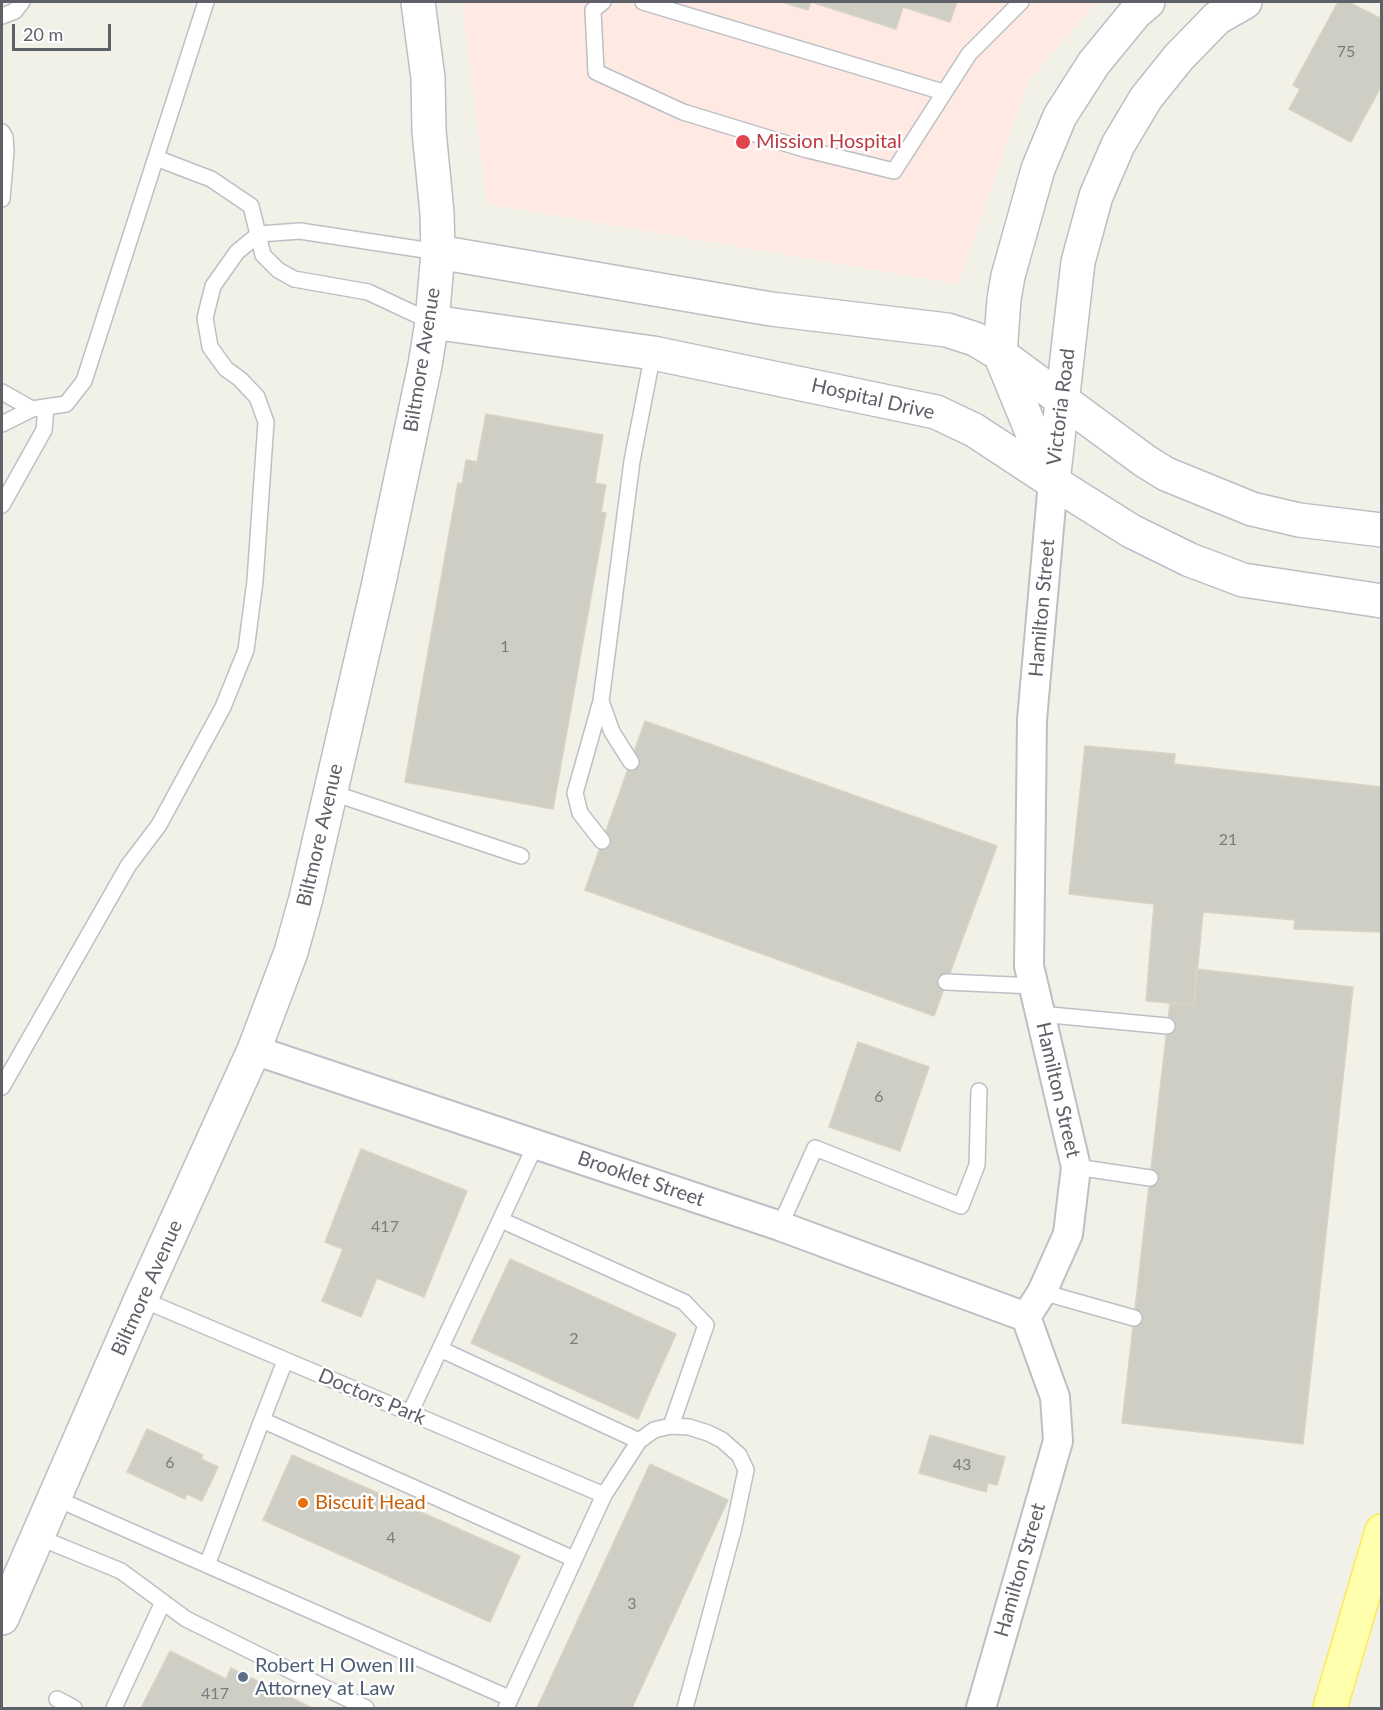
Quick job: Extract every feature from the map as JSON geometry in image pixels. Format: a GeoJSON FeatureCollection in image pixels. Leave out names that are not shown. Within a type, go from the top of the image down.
{"type":"FeatureCollection","features":[{"type":"Feature","properties":{"kind":"main road"},"geometry":{"type":"LineString","coordinates":[[1330,1708],[1382,1531]]}},
{"type":"Feature","properties":{"kind":"street","name":"Biltmore Avenue"},"geometry":{"type":"LineString","coordinates":[[2,1618],[141,1299],[254,1050],[291,952],[306,898],[378,587],[432,322],[438,252],[429,131],[428,78],[418,2]]}},
{"type":"Feature","properties":{"kind":"street","name":"Victoria Road"},"geometry":{"type":"LineString","coordinates":[[1053,482],[1000,354],[1008,276],[1038,169],[1060,116],[1094,63],[1135,13],[1148,2]]}},
{"type":"Feature","properties":{"kind":"street","name":"Victoria Road"},"geometry":{"type":"LineString","coordinates":[[1053,482],[1078,262],[1096,195],[1118,145],[1146,98],[1179,57],[1217,18],[1245,2]]}},
{"type":"Feature","properties":{"kind":"street"},"geometry":{"type":"LineString","coordinates":[[438,252],[771,309],[947,330],[975,339],[1000,354],[1145,461],[1198,489],[1252,509],[1289,518],[1382,530]]}},
{"type":"Feature","properties":{"kind":"street","name":"Hospital Drive"},"geometry":{"type":"LineString","coordinates":[[432,322],[653,353],[936,412],[974,430],[1141,536],[1190,560],[1243,580],[1382,601]]}},
{"type":"Feature","properties":{"kind":"street","name":"Hamilton Street"},"geometry":{"type":"LineString","coordinates":[[981,1708],[1058,1441],[1055,1397],[1026,1317],[1042,1292],[1068,1234],[1076,1167],[1029,966],[1032,720],[1053,482]]}},
{"type":"Feature","properties":{"kind":"street","name":"Brooklet Street"},"geometry":{"type":"LineString","coordinates":[[254,1050],[780,1226],[1026,1317]]}},
{"type":"Feature","properties":{"kind":"lane"},"geometry":{"type":"LineString","coordinates":[[2,16],[15,11],[22,2]]}},
{"type":"Feature","properties":{"kind":"lane"},"geometry":{"type":"LineString","coordinates":[[2,424],[39,408],[66,404],[84,381],[206,2]]}},
{"type":"Feature","properties":{"kind":"lane"},"geometry":{"type":"LineString","coordinates":[[643,2],[943,92]]}},
{"type":"Feature","properties":{"kind":"lane"},"geometry":{"type":"LineString","coordinates":[[597,4],[593,10],[596,72],[683,112],[838,158],[894,171],[969,54],[1021,2]]}},
{"type":"Feature","properties":{"kind":"lane"},"geometry":{"type":"LineString","coordinates":[[2,132],[6,151],[2,199]]}},
{"type":"Feature","properties":{"kind":"lane"},"geometry":{"type":"LineString","coordinates":[[156,158],[211,179],[252,206],[263,255],[278,270],[294,279],[368,292],[432,322]]}},
{"type":"Feature","properties":{"kind":"lane"},"geometry":{"type":"LineString","coordinates":[[2,1087],[129,866],[159,825],[224,707],[246,650],[255,581],[266,422],[256,397],[240,379],[226,369],[210,347],[206,318],[213,286],[237,252],[259,234],[300,231],[438,252]]}},
{"type":"Feature","properties":{"kind":"lane"},"geometry":{"type":"LineString","coordinates":[[602,842],[580,813],[575,793],[601,701],[632,461],[653,353]]}},
{"type":"Feature","properties":{"kind":"lane"},"geometry":{"type":"LineString","coordinates":[[2,392],[39,408]]}},
{"type":"Feature","properties":{"kind":"lane"},"geometry":{"type":"LineString","coordinates":[[2,505],[44,430],[39,408]]}},
{"type":"Feature","properties":{"kind":"lane"},"geometry":{"type":"LineString","coordinates":[[601,701],[612,732],[631,762]]}},
{"type":"Feature","properties":{"kind":"lane"},"geometry":{"type":"LineString","coordinates":[[330,792],[521,856]]}},
{"type":"Feature","properties":{"kind":"lane"},"geometry":{"type":"LineString","coordinates":[[946,982],[1034,986]]}},
{"type":"Feature","properties":{"kind":"lane"},"geometry":{"type":"LineString","coordinates":[[1040,1014],[1167,1026]]}},
{"type":"Feature","properties":{"kind":"lane"},"geometry":{"type":"LineString","coordinates":[[780,1226],[815,1148],[961,1206],[977,1165],[979,1091]]}},
{"type":"Feature","properties":{"kind":"lane"},"geometry":{"type":"LineString","coordinates":[[410,1413],[536,1144]]}},
{"type":"Feature","properties":{"kind":"lane"},"geometry":{"type":"LineString","coordinates":[[1076,1167],[1150,1178]]}},
{"type":"Feature","properties":{"kind":"lane"},"geometry":{"type":"LineString","coordinates":[[501,1220],[684,1302],[706,1325],[671,1426]]}},
{"type":"Feature","properties":{"kind":"lane"},"geometry":{"type":"LineString","coordinates":[[1042,1292],[1134,1318]]}},
{"type":"Feature","properties":{"kind":"lane","name":"Doctors Park"},"geometry":{"type":"LineString","coordinates":[[141,1299],[604,1495]]}},
{"type":"Feature","properties":{"kind":"lane"},"geometry":{"type":"LineString","coordinates":[[440,1349],[639,1441]]}},
{"type":"Feature","properties":{"kind":"lane"},"geometry":{"type":"LineString","coordinates":[[207,1565],[285,1360]]}},
{"type":"Feature","properties":{"kind":"lane"},"geometry":{"type":"LineString","coordinates":[[262,1420],[574,1559]]}},
{"type":"Feature","properties":{"kind":"lane"},"geometry":{"type":"LineString","coordinates":[[55,1498],[508,1703],[604,1495],[639,1441],[654,1430],[671,1426],[689,1427],[708,1433],[722,1440],[739,1455],[746,1470],[734,1527],[685,1708]]}},
{"type":"Feature","properties":{"kind":"lane"},"geometry":{"type":"LineString","coordinates":[[38,1537],[121,1571],[186,1620],[366,1708]]}},
{"type":"Feature","properties":{"kind":"lane"},"geometry":{"type":"LineString","coordinates":[[114,1708],[163,1602]]}},
{"type":"Feature","properties":{"kind":"lane"},"geometry":{"type":"LineString","coordinates":[[57,1699],[74,1708]]}},
{"type":"Feature","properties":{"kind":"shaded area","name":"Mission Hospital"},"geometry":{"type":"Polygon","coordinates":[[[462,2],[1097,2],[1029,80],[958,284],[487,204],[462,2]]]}},
{"type":"Feature","properties":{"kind":"building"},"geometry":{"type":"Polygon","coordinates":[[[782,2],[811,2],[808,10],[782,2]]]}},
{"type":"Feature","properties":{"kind":"building"},"geometry":{"type":"Polygon","coordinates":[[[811,2],[957,2],[950,22],[903,7],[896,29],[811,2]]]}},
{"type":"Feature","properties":{"kind":"building"},"geometry":{"type":"Polygon","coordinates":[[[1338,2],[1348,2],[1382,19],[1382,85],[1351,142],[1289,109],[1300,89],[1293,85],[1338,2]]]}},
{"type":"Feature","properties":{"kind":"building"},"geometry":{"type":"Polygon","coordinates":[[[486,414],[603,435],[595,483],[606,485],[601,512],[606,513],[553,809],[405,782],[458,483],[462,484],[466,460],[477,462],[486,414]]]}},
{"type":"Feature","properties":{"kind":"building"},"geometry":{"type":"Polygon","coordinates":[[[645,721],[997,846],[934,1016],[585,890],[645,721]]]}},
{"type":"Feature","properties":{"kind":"building"},"geometry":{"type":"Polygon","coordinates":[[[1085,746],[1175,754],[1174,764],[1382,787],[1382,932],[1294,929],[1295,920],[1203,912],[1194,1005],[1146,1001],[1154,904],[1069,894],[1085,746]]]}},
{"type":"Feature","properties":{"kind":"building"},"geometry":{"type":"Polygon","coordinates":[[[1196,969],[1353,987],[1303,1444],[1122,1423],[1170,1002],[1194,1005],[1196,969]]]}},
{"type":"Feature","properties":{"kind":"building"},"geometry":{"type":"Polygon","coordinates":[[[858,1042],[929,1067],[900,1151],[829,1127],[858,1042]]]}},
{"type":"Feature","properties":{"kind":"building"},"geometry":{"type":"Polygon","coordinates":[[[361,1149],[467,1191],[424,1297],[377,1278],[361,1317],[322,1301],[343,1249],[325,1242],[361,1149]]]}},
{"type":"Feature","properties":{"kind":"building"},"geometry":{"type":"Polygon","coordinates":[[[510,1259],[676,1334],[638,1419],[471,1343],[510,1259]]]}},
{"type":"Feature","properties":{"kind":"building"},"geometry":{"type":"Polygon","coordinates":[[[147,1429],[203,1455],[201,1459],[218,1467],[202,1501],[187,1494],[185,1499],[127,1472],[147,1429]]]}},
{"type":"Feature","properties":{"kind":"building"},"geometry":{"type":"Polygon","coordinates":[[[930,1435],[1005,1457],[997,1485],[988,1483],[986,1492],[919,1473],[930,1435]]]}},
{"type":"Feature","properties":{"kind":"building"},"geometry":{"type":"Polygon","coordinates":[[[292,1455],[520,1556],[490,1622],[263,1520],[292,1455]]]}},
{"type":"Feature","properties":{"kind":"building"},"geometry":{"type":"Polygon","coordinates":[[[650,1464],[728,1500],[632,1708],[537,1708],[650,1464]]]}},
{"type":"Feature","properties":{"kind":"building"},"geometry":{"type":"Polygon","coordinates":[[[170,1651],[226,1679],[231,1668],[312,1708],[141,1708],[170,1651]]]}},
{"type":"Feature","properties":{"kind":"place","name":"Mission Hospital"},"geometry":{"type":"Point","coordinates":[743,142]}},
{"type":"Feature","properties":{"kind":"place","name":"Biscuit Head"},"geometry":{"type":"Point","coordinates":[303,1503]}},
{"type":"Feature","properties":{"kind":"place","name":"Robert H Owen III Attorney at Law"},"geometry":{"type":"Point","coordinates":[243,1677]}}]}
